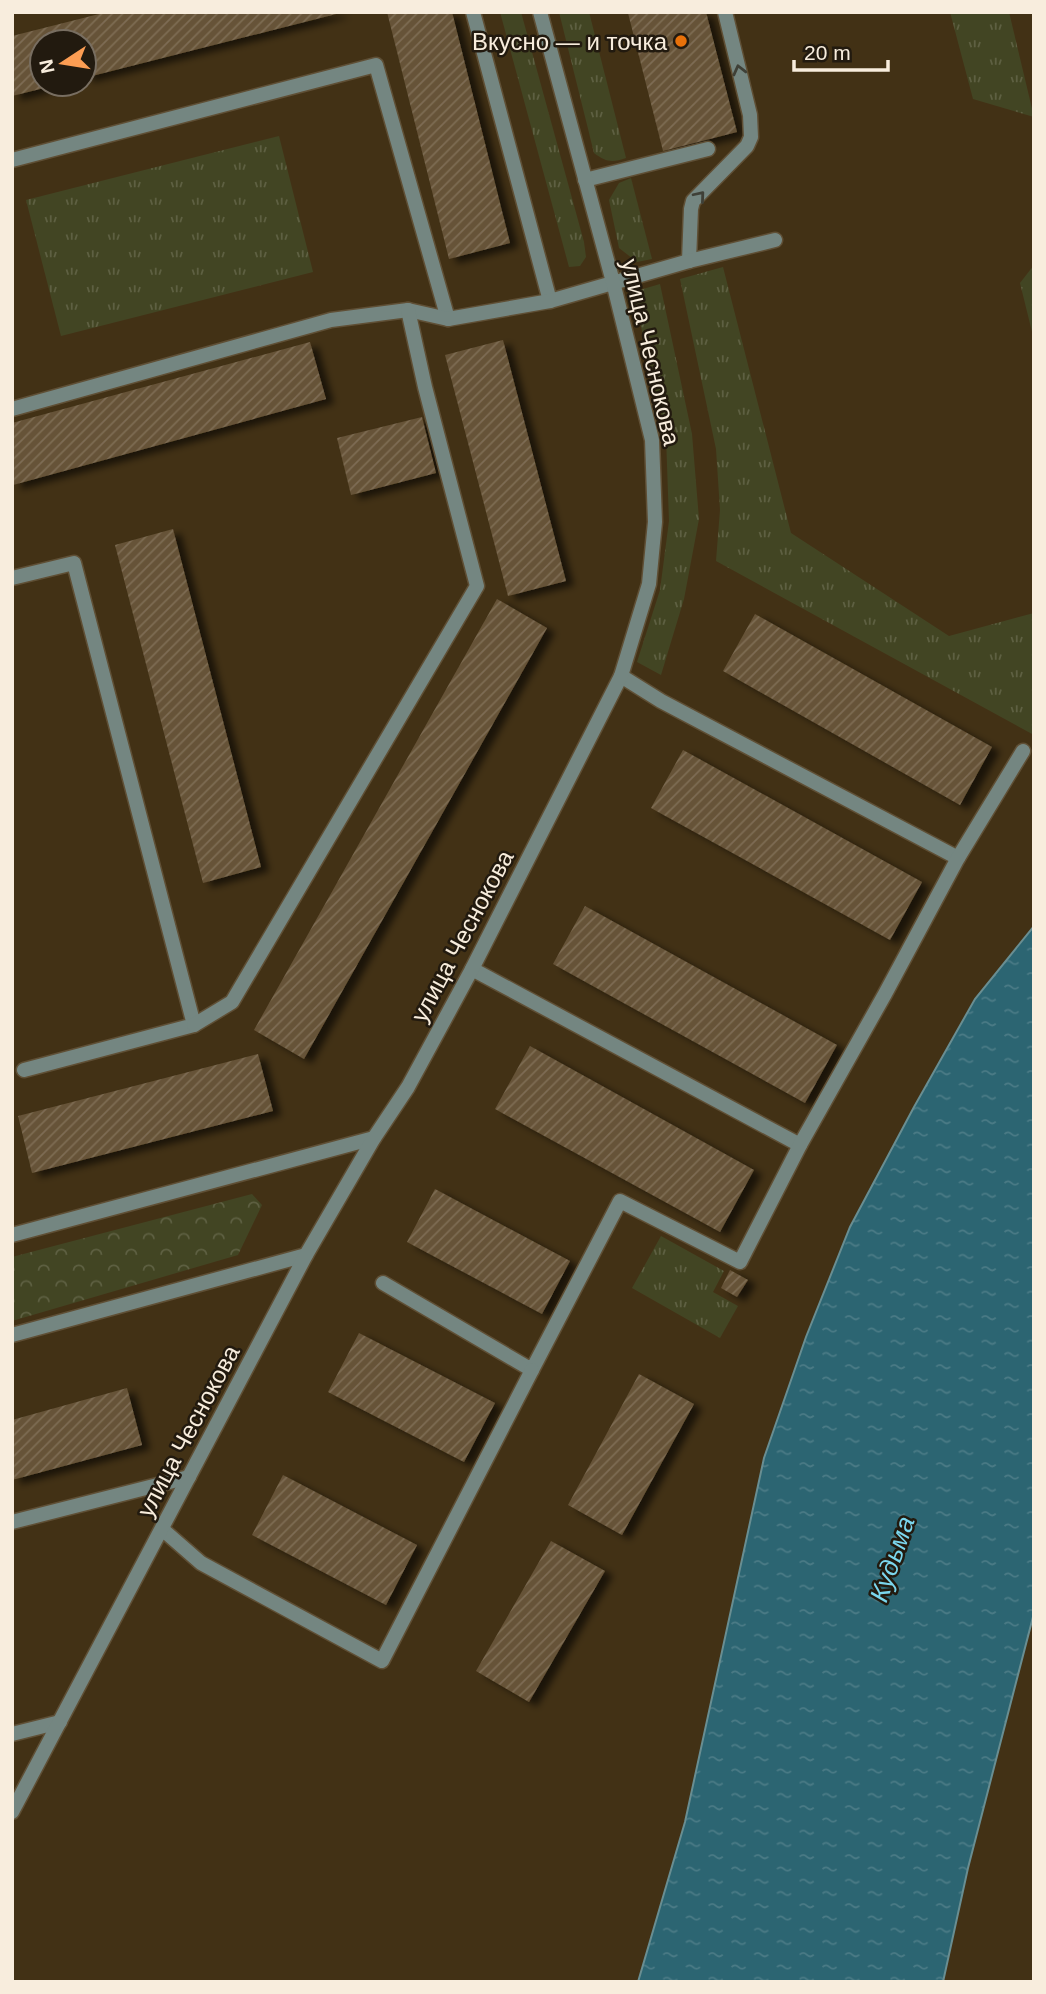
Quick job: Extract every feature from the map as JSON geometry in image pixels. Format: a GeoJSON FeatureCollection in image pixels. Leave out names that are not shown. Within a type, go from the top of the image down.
{"type":"FeatureCollection","features":[{"type":"Feature","properties":{"kind":"street"},"geometry":{"type":"LineString","coordinates":[[473,12],[550,301]]}},
{"type":"Feature","properties":{"kind":"street","name":"улица Чеснокова"},"geometry":{"type":"LineString","coordinates":[[12,1812],[306,1255],[374,1138],[408,1087],[472,969],[621,676],[649,584],[655,523],[652,440],[613,282],[540,12]]}},
{"type":"Feature","properties":{"kind":"street"},"geometry":{"type":"LineString","coordinates":[[689,261],[693,201],[747,146],[751,137],[750,115],[725,12]]}},
{"type":"Feature","properties":{"kind":"street"},"geometry":{"type":"LineString","coordinates":[[12,160],[376,65],[448,318]]}},
{"type":"Feature","properties":{"kind":"street"},"geometry":{"type":"LineString","coordinates":[[585,180],[708,149]]}},
{"type":"Feature","properties":{"kind":"street"},"geometry":{"type":"LineString","coordinates":[[12,409],[331,320],[408,310],[448,318],[550,301],[689,261],[775,240]]}},
{"type":"Feature","properties":{"kind":"street"},"geometry":{"type":"LineString","coordinates":[[24,1070],[194,1025],[232,1002],[477,586],[425,387],[408,310]]}},
{"type":"Feature","properties":{"kind":"street"},"geometry":{"type":"LineString","coordinates":[[12,578],[74,563],[194,1025]]}},
{"type":"Feature","properties":{"kind":"street"},"geometry":{"type":"LineString","coordinates":[[621,676],[661,701],[958,858]]}},
{"type":"Feature","properties":{"kind":"street"},"geometry":{"type":"LineString","coordinates":[[162,1529],[201,1563],[382,1661],[620,1201],[740,1262],[800,1144],[879,1006],[958,858],[1023,751]]}},
{"type":"Feature","properties":{"kind":"street"},"geometry":{"type":"LineString","coordinates":[[472,969],[800,1144]]}},
{"type":"Feature","properties":{"kind":"street"},"geometry":{"type":"LineString","coordinates":[[12,1235],[374,1138]]}},
{"type":"Feature","properties":{"kind":"street"},"geometry":{"type":"LineString","coordinates":[[12,1335],[306,1255]]}},
{"type":"Feature","properties":{"kind":"street"},"geometry":{"type":"LineString","coordinates":[[383,1283],[532,1370]]}},
{"type":"Feature","properties":{"kind":"street"},"geometry":{"type":"LineString","coordinates":[[12,1521],[189,1477]]}},
{"type":"Feature","properties":{"kind":"street"},"geometry":{"type":"LineString","coordinates":[[12,1734],[60,1723]]}},
{"type":"Feature","properties":{"kind":"green space"},"geometry":{"type":"Polygon","coordinates":[[[500,12],[521,12],[584,242],[586,257],[580,266],[569,267],[500,12]]]}},
{"type":"Feature","properties":{"kind":"green space"},"geometry":{"type":"Polygon","coordinates":[[[559,12],[589,12],[626,158],[609,161],[594,153],[559,12]]]}},
{"type":"Feature","properties":{"kind":"green space"},"geometry":{"type":"Polygon","coordinates":[[[950,12],[1009,12],[1034,117],[973,99],[950,12]]]}},
{"type":"Feature","properties":{"kind":"green space"},"geometry":{"type":"Polygon","coordinates":[[[279,136],[313,272],[61,336],[26,200],[279,136]]]}},
{"type":"Feature","properties":{"kind":"green space"},"geometry":{"type":"Polygon","coordinates":[[[631,178],[652,259],[637,262],[619,248],[609,200],[619,183],[631,178]]]}},
{"type":"Feature","properties":{"kind":"green space"},"geometry":{"type":"Polygon","coordinates":[[[1034,265],[1034,340],[1020,283],[1034,265]]]}},
{"type":"Feature","properties":{"kind":"green space"},"geometry":{"type":"Polygon","coordinates":[[[723,267],[791,533],[949,636],[1034,613],[1034,735],[716,561],[720,510],[716,449],[680,279],[723,267]]]}},
{"type":"Feature","properties":{"kind":"green space"},"geometry":{"type":"Polygon","coordinates":[[[660,284],[692,434],[699,519],[684,599],[661,675],[637,662],[660,590],[669,521],[666,436],[633,292],[660,284]]]}},
{"type":"Feature","properties":{"kind":"green space"},"geometry":{"type":"Polygon","coordinates":[[[252,1194],[262,1205],[238,1255],[12,1321],[12,1257],[252,1194]]]}},
{"type":"Feature","properties":{"kind":"green space"},"geometry":{"type":"Polygon","coordinates":[[[661,1236],[724,1271],[713,1292],[738,1306],[720,1338],[632,1288],[661,1236]]]}},
{"type":"Feature","properties":{"kind":"water","name":"Кудьма"},"geometry":{"type":"Polygon","coordinates":[[[1034,926],[1034,1613],[968,1868],[943,1982],[638,1982],[685,1822],[764,1458],[806,1337],[850,1227],[914,1107],[975,999],[1034,926]]]}},
{"type":"Feature","properties":{"kind":"building"},"geometry":{"type":"Polygon","coordinates":[[[107,12],[340,12],[98,74],[98,28],[44,28],[107,12]]]}},
{"type":"Feature","properties":{"kind":"building"},"geometry":{"type":"Polygon","coordinates":[[[387,12],[452,12],[510,243],[449,259],[387,12]]]}},
{"type":"Feature","properties":{"kind":"building"},"geometry":{"type":"Polygon","coordinates":[[[706,12],[737,132],[663,151],[628,13],[706,12]]]}},
{"type":"Feature","properties":{"kind":"building"},"geometry":{"type":"Polygon","coordinates":[[[28,32],[28,92],[12,96],[12,36],[28,32]]]}},
{"type":"Feature","properties":{"kind":"building"},"geometry":{"type":"Polygon","coordinates":[[[503,340],[566,581],[508,596],[445,355],[503,340]]]}},
{"type":"Feature","properties":{"kind":"building"},"geometry":{"type":"Polygon","coordinates":[[[310,342],[326,399],[13,485],[12,423],[310,342]]]}},
{"type":"Feature","properties":{"kind":"building"},"geometry":{"type":"Polygon","coordinates":[[[422,417],[436,473],[351,495],[337,438],[422,417]]]}},
{"type":"Feature","properties":{"kind":"building"},"geometry":{"type":"Polygon","coordinates":[[[173,529],[261,867],[203,883],[115,545],[173,529]]]}},
{"type":"Feature","properties":{"kind":"building"},"geometry":{"type":"Polygon","coordinates":[[[497,599],[547,628],[304,1059],[254,1030],[497,599]]]}},
{"type":"Feature","properties":{"kind":"building"},"geometry":{"type":"Polygon","coordinates":[[[755,614],[992,747],[960,805],[723,671],[755,614]]]}},
{"type":"Feature","properties":{"kind":"building"},"geometry":{"type":"Polygon","coordinates":[[[683,750],[922,882],[890,940],[651,808],[683,750]]]}},
{"type":"Feature","properties":{"kind":"building"},"geometry":{"type":"Polygon","coordinates":[[[585,906],[837,1045],[805,1103],[553,964],[585,906]]]}},
{"type":"Feature","properties":{"kind":"building"},"geometry":{"type":"Polygon","coordinates":[[[530,1046],[754,1170],[720,1232],[495,1109],[530,1046]]]}},
{"type":"Feature","properties":{"kind":"building"},"geometry":{"type":"Polygon","coordinates":[[[258,1054],[273,1111],[32,1173],[18,1116],[258,1054]]]}},
{"type":"Feature","properties":{"kind":"building"},"geometry":{"type":"Polygon","coordinates":[[[435,1189],[570,1261],[542,1314],[407,1242],[435,1189]]]}},
{"type":"Feature","properties":{"kind":"building"},"geometry":{"type":"Polygon","coordinates":[[[730,1270],[748,1280],[737,1297],[721,1288],[730,1270]]]}},
{"type":"Feature","properties":{"kind":"building"},"geometry":{"type":"Polygon","coordinates":[[[359,1333],[495,1403],[464,1462],[328,1392],[359,1333]]]}},
{"type":"Feature","properties":{"kind":"building"},"geometry":{"type":"Polygon","coordinates":[[[639,1374],[694,1404],[622,1535],[568,1505],[639,1374]]]}},
{"type":"Feature","properties":{"kind":"building"},"geometry":{"type":"Polygon","coordinates":[[[127,1388],[142,1445],[12,1480],[12,1420],[127,1388]]]}},
{"type":"Feature","properties":{"kind":"building"},"geometry":{"type":"Polygon","coordinates":[[[283,1475],[417,1545],[386,1605],[252,1535],[283,1475]]]}},
{"type":"Feature","properties":{"kind":"building"},"geometry":{"type":"Polygon","coordinates":[[[551,1541],[605,1571],[529,1702],[476,1671],[551,1541]]]}},
{"type":"Feature","properties":{"kind":"place","name":"Вкусно — и точка"},"geometry":{"type":"Point","coordinates":[681,41]}}]}
